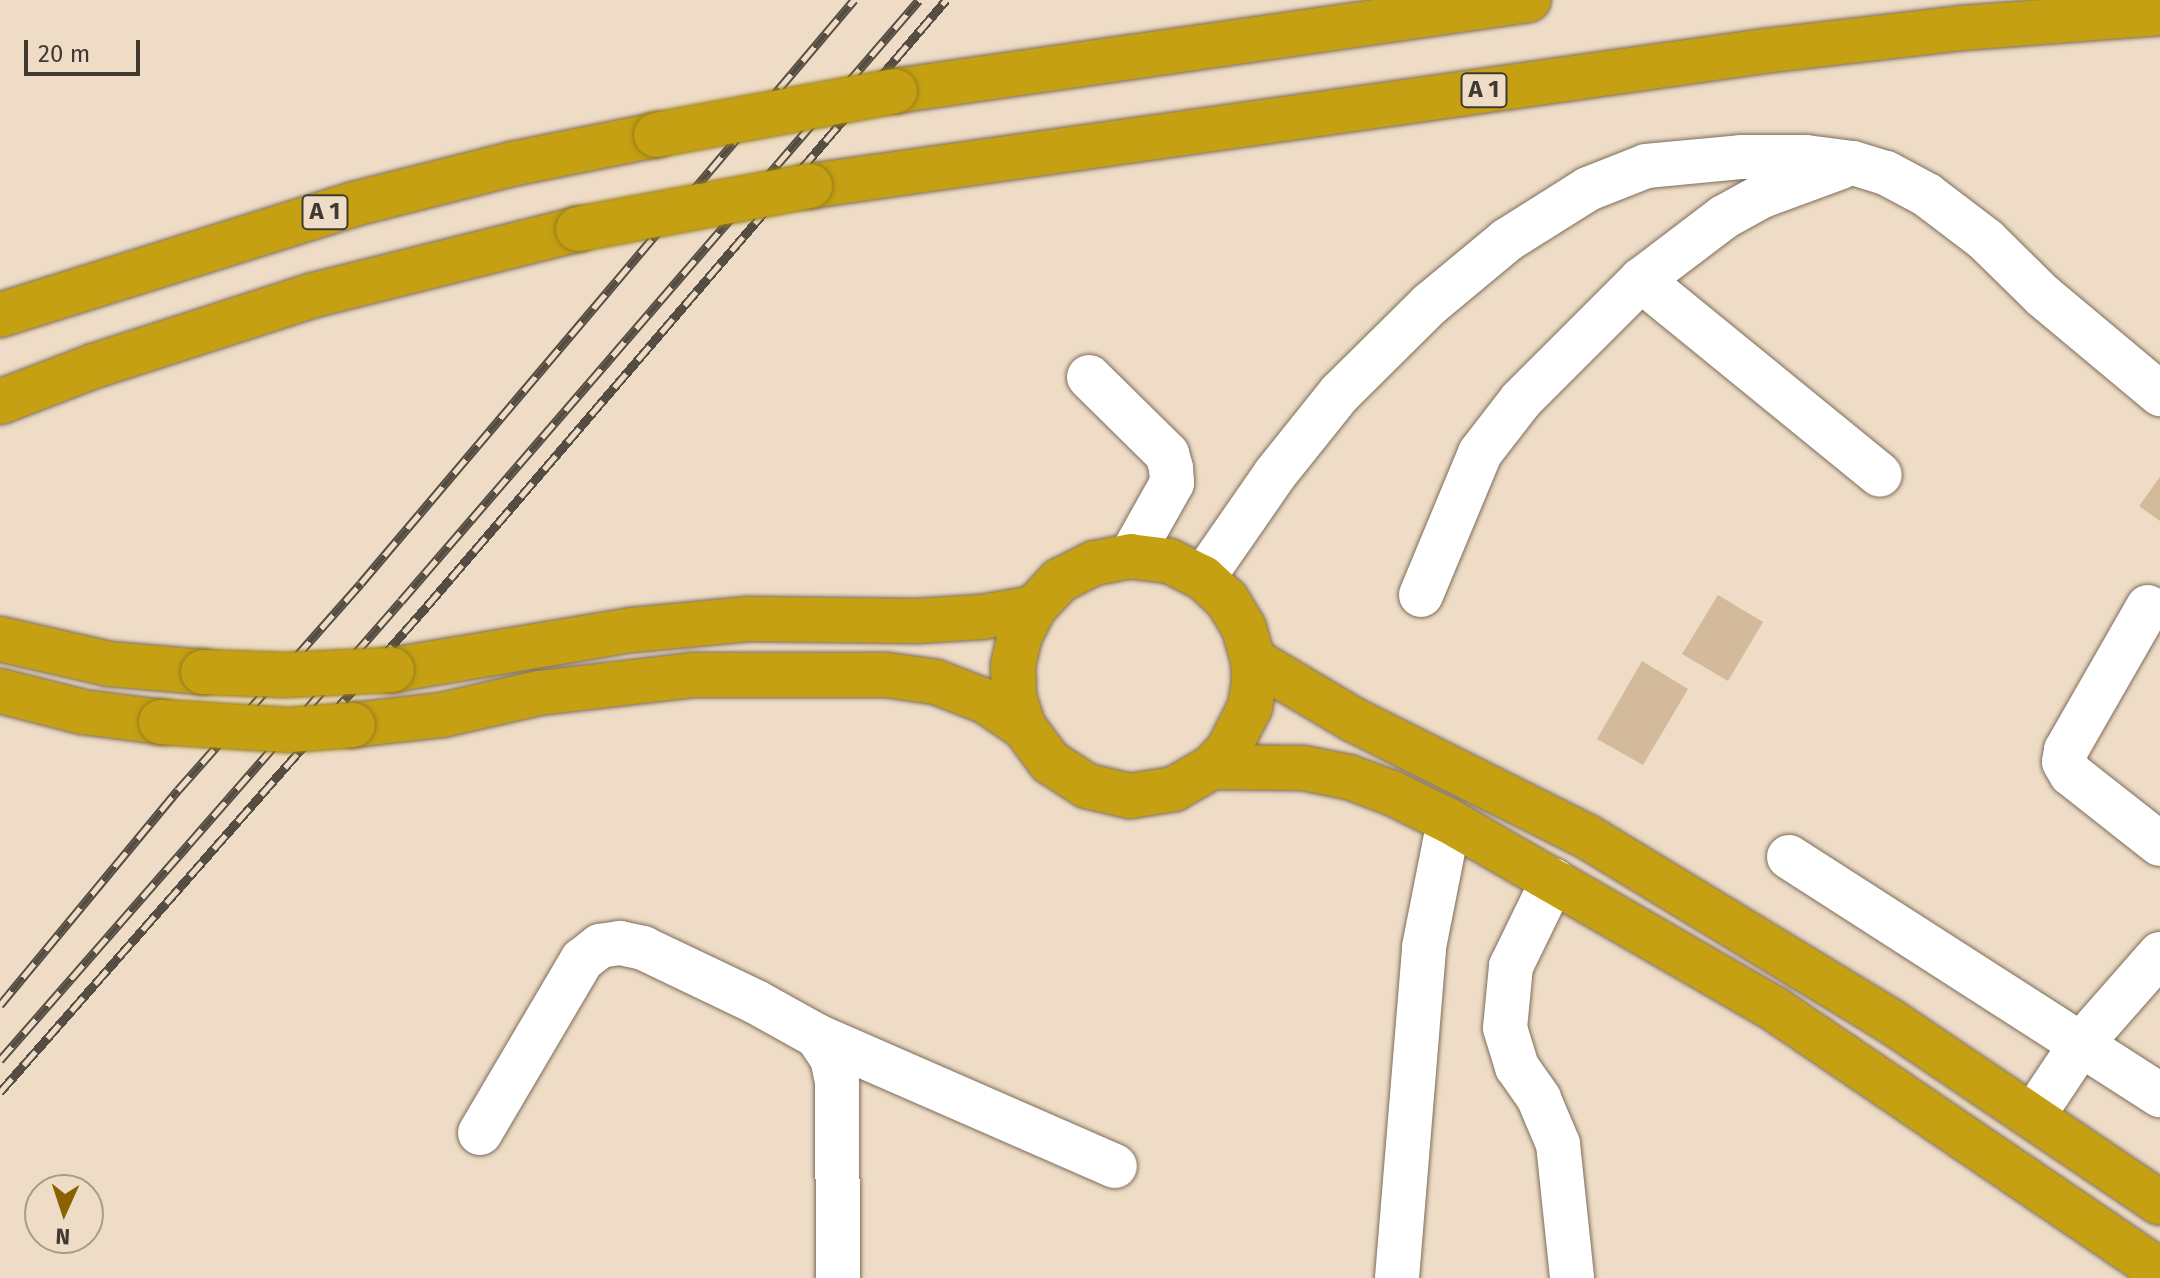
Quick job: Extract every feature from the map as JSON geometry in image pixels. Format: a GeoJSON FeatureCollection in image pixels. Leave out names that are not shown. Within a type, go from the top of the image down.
{"type":"FeatureCollection","features":[{"type":"Feature","properties":{"kind":"highway","name":"A 1"},"geometry":{"type":"LineString","coordinates":[[0,315],[354,204],[512,164],[895,91],[1528,0]]}},
{"type":"Feature","properties":{"kind":"highway","name":"A 1"},"geometry":{"type":"LineString","coordinates":[[0,402],[94,366],[314,295],[578,229],[810,186],[1764,51],[1962,28],[2160,13]]}},
{"type":"Feature","properties":{"kind":"highway"},"geometry":{"type":"LineString","coordinates":[[1131,556],[1169,561],[1203,578],[1227,600],[1244,628],[1253,660],[1250,707],[1241,730],[1212,767],[1174,789],[1130,796],[1087,786],[1050,762],[1024,727],[1014,697],[1013,666],[1020,635],[1034,608],[1060,580],[1094,563],[1131,556]]}},
{"type":"Feature","properties":{"kind":"highway"},"geometry":{"type":"LineString","coordinates":[[0,639],[109,664],[284,675],[392,670],[632,630],[748,619],[917,621],[982,617],[1034,608]]}},
{"type":"Feature","properties":{"kind":"highway"},"geometry":{"type":"LineString","coordinates":[[1253,660],[1352,719],[1586,836],[1892,1022],[2160,1203]]}},
{"type":"Feature","properties":{"kind":"highway"},"geometry":{"type":"LineString","coordinates":[[0,691],[83,712],[161,722],[289,730],[442,715],[539,693],[611,683],[692,675],[823,672],[936,682],[985,701],[1024,727]]}},
{"type":"Feature","properties":{"kind":"highway"},"geometry":{"type":"LineString","coordinates":[[1212,767],[1303,768],[1349,777],[1392,793],[1449,821],[1776,1010],[2160,1271]]}},
{"type":"Feature","properties":{"kind":"street"},"geometry":{"type":"LineString","coordinates":[[1203,578],[1275,474],[1340,393],[1430,304],[1507,240],[1588,189],[1646,166],[1741,157],[1806,157],[1853,163],[1886,173],[1927,195],[1986,240],[2043,296],[2160,394]]}},
{"type":"Feature","properties":{"kind":"street"},"geometry":{"type":"LineString","coordinates":[[1421,595],[1480,453],[1521,400],[1641,280],[1724,217],[1762,196],[1853,163]]}},
{"type":"Feature","properties":{"kind":"street"},"geometry":{"type":"LineString","coordinates":[[1641,280],[1880,475]]}},
{"type":"Feature","properties":{"kind":"street"},"geometry":{"type":"LineString","coordinates":[[1089,377],[1167,454],[1171,468],[1172,483],[1131,556]]}},
{"type":"Feature","properties":{"kind":"street"},"geometry":{"type":"LineString","coordinates":[[2148,607],[2066,750],[2064,762],[2071,774],[2160,844]]}},
{"type":"Feature","properties":{"kind":"street"},"geometry":{"type":"LineString","coordinates":[[1397,1278],[1424,947],[1449,821]]}},
{"type":"Feature","properties":{"kind":"street"},"geometry":{"type":"LineString","coordinates":[[1789,857],[2160,1095]]}},
{"type":"Feature","properties":{"kind":"street"},"geometry":{"type":"LineString","coordinates":[[1553,880],[1511,966],[1505,1028],[1517,1067],[1539,1099],[1558,1144],[1572,1278]]}},
{"type":"Feature","properties":{"kind":"street"},"geometry":{"type":"LineString","coordinates":[[480,1133],[582,960],[600,946],[620,943],[643,948],[756,1002],[817,1036],[1115,1166]]}},
{"type":"Feature","properties":{"kind":"street"},"geometry":{"type":"LineString","coordinates":[[2033,1116],[2081,1044],[2160,954]]}},
{"type":"Feature","properties":{"kind":"street"},"geometry":{"type":"LineString","coordinates":[[817,1036],[832,1058],[837,1082],[838,1278]]}},
{"type":"Feature","properties":{"kind":"building"},"geometry":{"type":"Polygon","coordinates":[[[2160,477],[2160,521],[2139,506],[2160,477]]]}},
{"type":"Feature","properties":{"kind":"building"},"geometry":{"type":"Polygon","coordinates":[[[1718,595],[1763,622],[1728,681],[1682,654],[1718,595]]]}},
{"type":"Feature","properties":{"kind":"building"},"geometry":{"type":"Polygon","coordinates":[[[1642,661],[1688,689],[1643,765],[1597,739],[1642,661]]]}},
{"type":"Feature","properties":{"kind":"railway"},"geometry":{"type":"LineString","coordinates":[[0,1005],[178,790],[361,583],[854,0]]}},
{"type":"Feature","properties":{"kind":"railway"},"geometry":{"type":"LineString","coordinates":[[0,1060],[919,0]]}},
{"type":"Feature","properties":{"kind":"railway"},"geometry":{"type":"LineString","coordinates":[[0,1092],[427,606],[946,0]]}}]}
